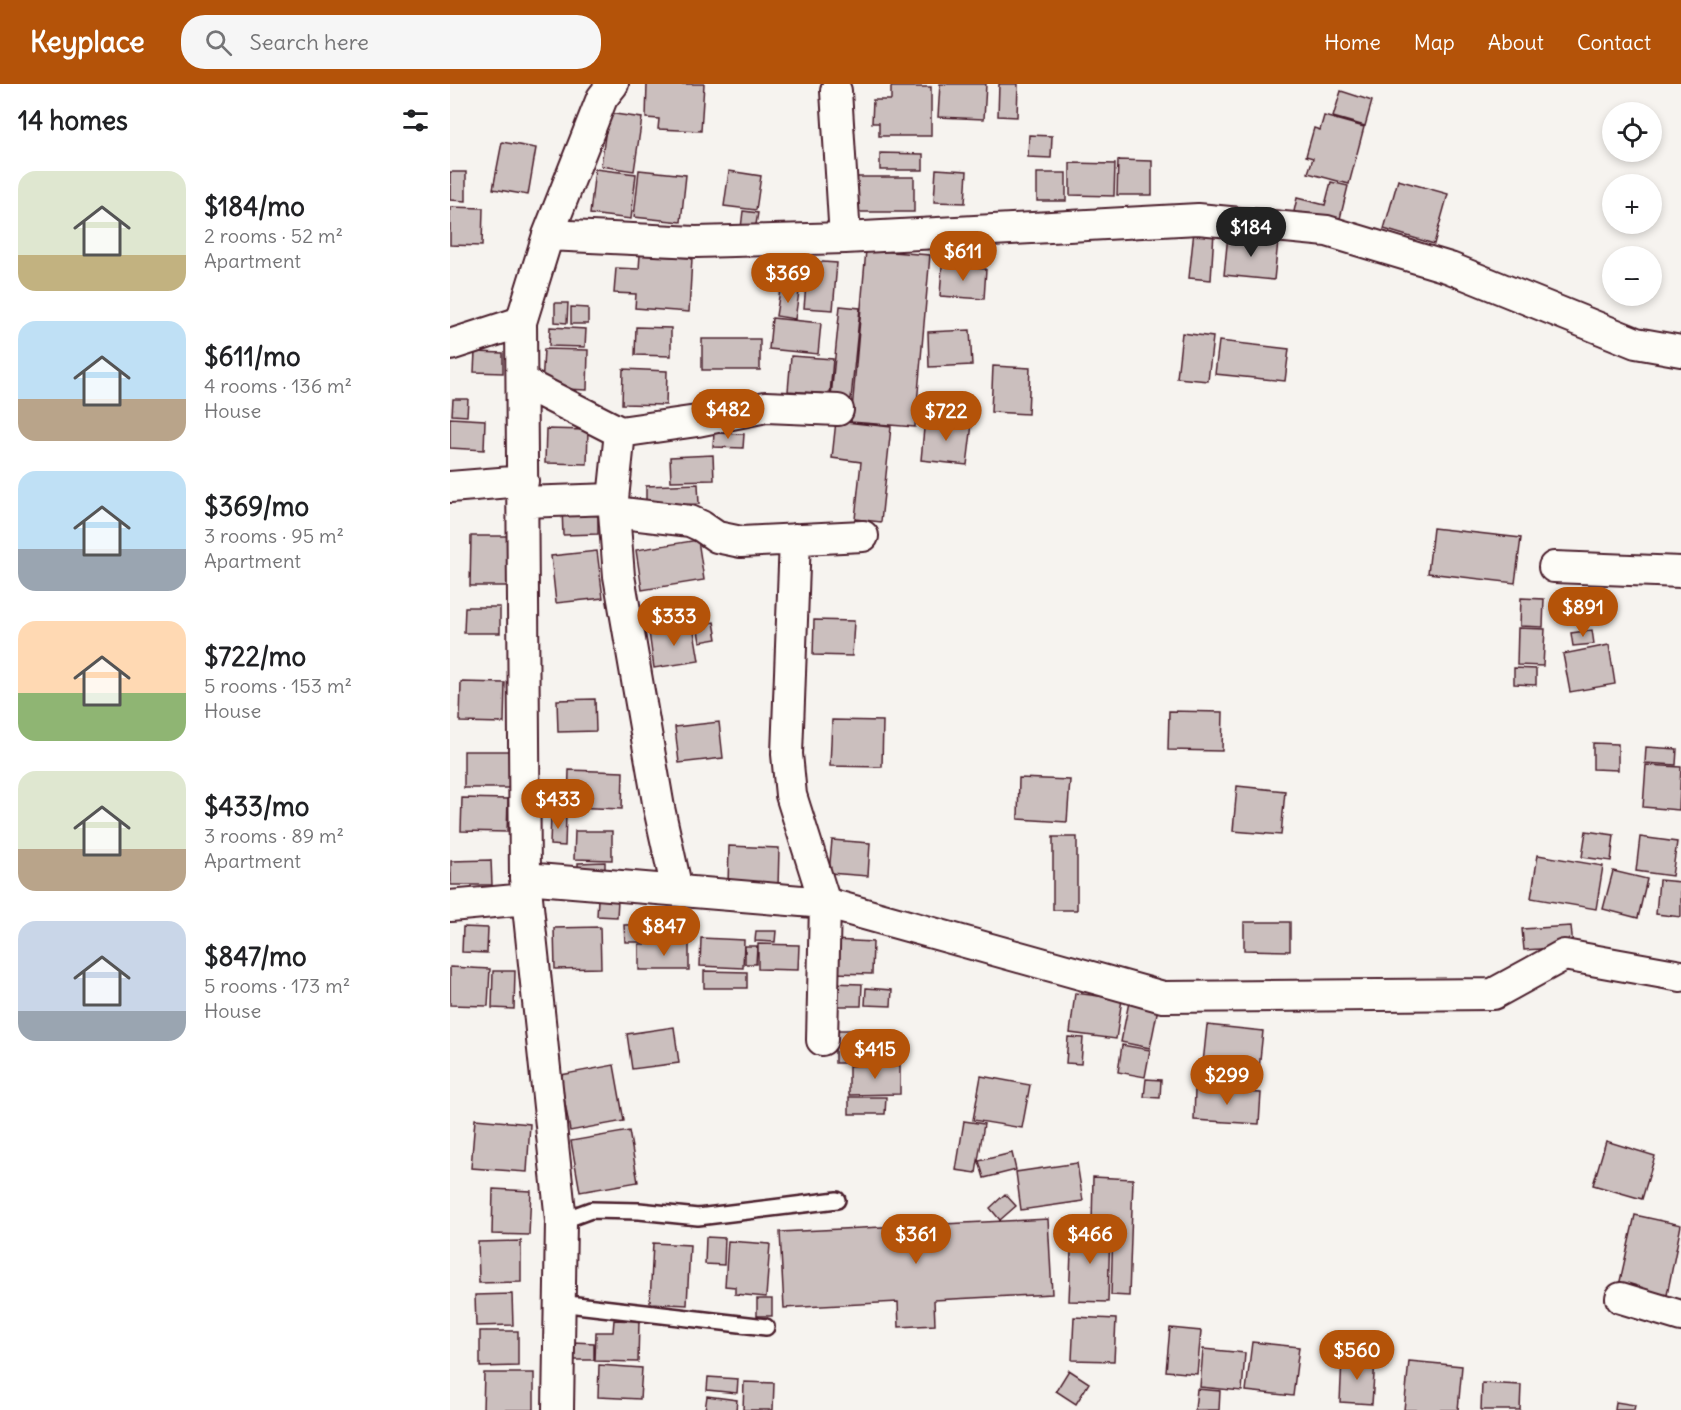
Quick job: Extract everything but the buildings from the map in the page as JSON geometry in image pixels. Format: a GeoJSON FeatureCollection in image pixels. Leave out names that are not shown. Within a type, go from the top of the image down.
{"type":"FeatureCollection","features":[{"type":"Feature","properties":{"kind":"street"},"geometry":{"type":"LineString","coordinates":[[564,1409],[559,1303],[561,1221],[526,888],[521,322],[548,235],[602,98],[613,84]]}},
{"type":"Feature","properties":{"kind":"street"},"geometry":{"type":"LineString","coordinates":[[836,91],[845,238]]}},
{"type":"Feature","properties":{"kind":"street"},"geometry":{"type":"LineString","coordinates":[[548,235],[696,242],[845,238],[1198,219],[1327,231],[1450,268],[1636,343],[1681,351]]}},
{"type":"Feature","properties":{"kind":"street"},"geometry":{"type":"LineString","coordinates":[[450,345],[521,322]]}},
{"type":"Feature","properties":{"kind":"street"},"geometry":{"type":"LineString","coordinates":[[522,382],[620,432],[697,421],[766,407],[838,410]]}},
{"type":"Feature","properties":{"kind":"street"},"geometry":{"type":"LineString","coordinates":[[620,432],[614,506],[619,576],[659,808],[677,890]]}},
{"type":"Feature","properties":{"kind":"street"},"geometry":{"type":"LineString","coordinates":[[450,487],[523,491],[614,506],[690,522],[701,526],[717,537],[741,542],[863,536]]}},
{"type":"Feature","properties":{"kind":"street"},"geometry":{"type":"LineString","coordinates":[[795,539],[787,754],[791,795],[825,903],[822,1040]]}},
{"type":"Feature","properties":{"kind":"street"},"geometry":{"type":"LineString","coordinates":[[1554,567],[1681,572]]}},
{"type":"Feature","properties":{"kind":"street"},"geometry":{"type":"LineString","coordinates":[[450,906],[526,888],[677,890],[825,903],[1163,997],[1493,994],[1564,955],[1681,975]]}},
{"type":"Feature","properties":{"kind":"street"},"geometry":{"type":"LineString","coordinates":[[1621,1298],[1681,1316]]}},
{"type":"Feature","properties":{"kind":"lane"},"geometry":{"type":"LineString","coordinates":[[561,1221],[591,1210],[639,1211],[698,1217],[837,1200]]}},
{"type":"Feature","properties":{"kind":"lane"},"geometry":{"type":"LineString","coordinates":[[559,1303],[766,1327]]}}]}
